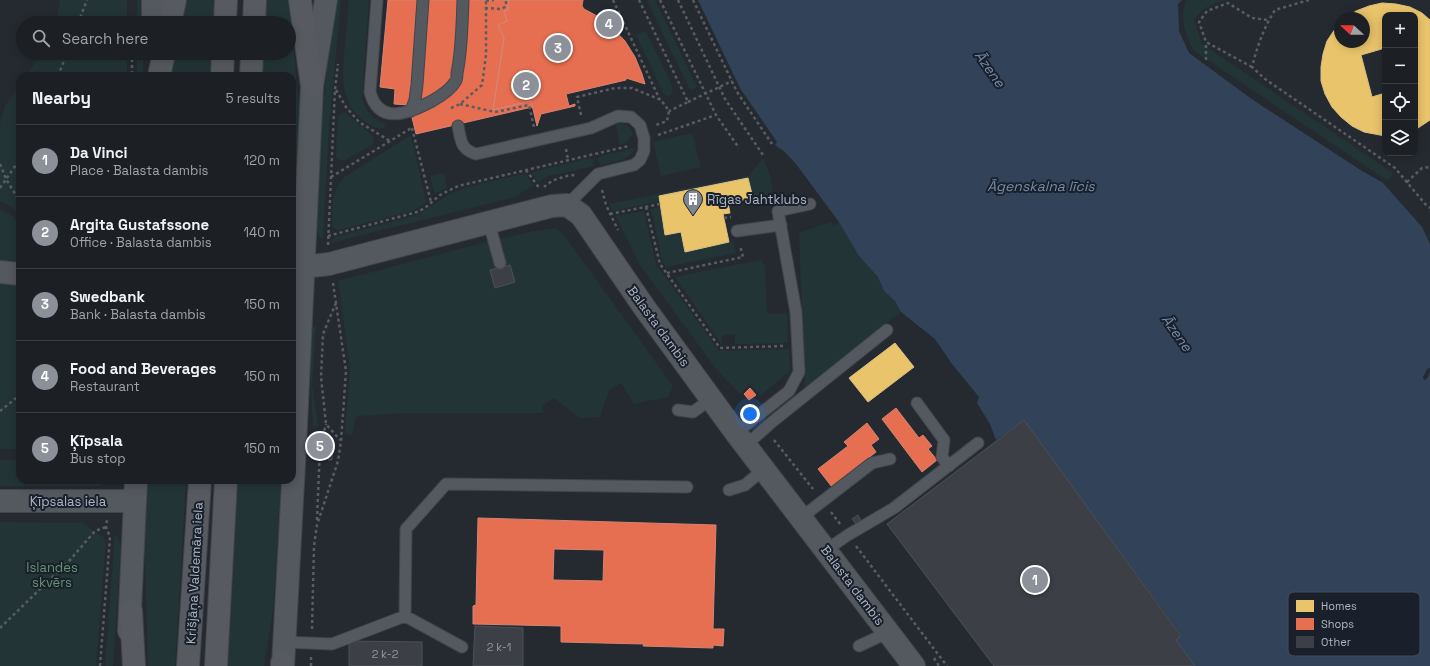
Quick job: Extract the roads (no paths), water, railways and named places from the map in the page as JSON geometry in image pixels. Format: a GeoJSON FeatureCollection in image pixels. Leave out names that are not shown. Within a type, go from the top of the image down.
{"type":"FeatureCollection","features":[{"type":"Feature","properties":{"kind":"main road"},"geometry":{"type":"LineString","coordinates":[[172,16],[175,0]]}},
{"type":"Feature","properties":{"kind":"main road"},"geometry":{"type":"LineString","coordinates":[[225,16],[226,0]]}},
{"type":"Feature","properties":{"kind":"main road"},"geometry":{"type":"LineString","coordinates":[[254,16],[255,0]]}},
{"type":"Feature","properties":{"kind":"main road"},"geometry":{"type":"LineString","coordinates":[[300,0],[312,86]]}},
{"type":"Feature","properties":{"kind":"main road"},"geometry":{"type":"LineString","coordinates":[[160,72],[162,60]]}},
{"type":"Feature","properties":{"kind":"main road"},"geometry":{"type":"LineString","coordinates":[[222,72],[223,60]]}},
{"type":"Feature","properties":{"kind":"main road"},"geometry":{"type":"LineString","coordinates":[[251,72],[252,60]]}},
{"type":"Feature","properties":{"kind":"main road","name":"Krišjāņa Valdemāra iela"},"geometry":{"type":"LineString","coordinates":[[188,666],[200,484]]}},
{"type":"Feature","properties":{"kind":"main road","name":"Krišjāņa Valdemāra iela"},"geometry":{"type":"LineString","coordinates":[[216,666],[226,484]]}},
{"type":"Feature","properties":{"kind":"main road"},"geometry":{"type":"LineString","coordinates":[[131,611],[134,666]]}},
{"type":"Feature","properties":{"kind":"street"},"geometry":{"type":"LineString","coordinates":[[153,0],[153,16]]}},
{"type":"Feature","properties":{"kind":"street"},"geometry":{"type":"LineString","coordinates":[[296,405],[312,86],[326,0]]}},
{"type":"Feature","properties":{"kind":"street"},"geometry":{"type":"LineString","coordinates":[[154,60],[154,72]]}},
{"type":"Feature","properties":{"kind":"street"},"geometry":{"type":"LineString","coordinates":[[303,267],[329,264],[552,206],[567,205]]}},
{"type":"Feature","properties":{"kind":"street","name":"Balasta dambis"},"geometry":{"type":"LineString","coordinates":[[567,205],[581,214],[644,307],[741,439],[802,517],[914,666]]}},
{"type":"Feature","properties":{"kind":"street"},"geometry":{"type":"LineString","coordinates":[[0,272],[16,274]]}},
{"type":"Feature","properties":{"kind":"street"},"geometry":{"type":"LineString","coordinates":[[282,665],[292,484]]}},
{"type":"Feature","properties":{"kind":"street"},"geometry":{"type":"LineString","coordinates":[[126,666],[131,611],[136,490]]}},
{"type":"Feature","properties":{"kind":"street","name":"Ķīpsalas iela"},"geometry":{"type":"LineString","coordinates":[[0,500],[108,500],[136,490]]}},
{"type":"Feature","properties":{"kind":"lane"},"geometry":{"type":"LineString","coordinates":[[378,0],[370,92],[372,102],[377,108],[387,114],[398,115],[422,107],[441,96],[456,82],[459,64],[464,0]]}},
{"type":"Feature","properties":{"kind":"lane"},"geometry":{"type":"LineString","coordinates":[[411,110],[415,100],[417,85],[423,0]]}},
{"type":"Feature","properties":{"kind":"lane"},"geometry":{"type":"LineString","coordinates":[[458,126],[461,143],[468,151],[476,154],[591,128],[618,116],[630,117],[640,125],[644,138],[644,151],[640,160],[634,165],[598,174],[567,205]]}},
{"type":"Feature","properties":{"kind":"lane"},"geometry":{"type":"LineString","coordinates":[[741,439],[789,391],[799,372],[796,312],[778,211],[810,204]]}},
{"type":"Feature","properties":{"kind":"lane"},"geometry":{"type":"LineString","coordinates":[[489,223],[500,263]]}},
{"type":"Feature","properties":{"kind":"lane"},"geometry":{"type":"LineString","coordinates":[[738,231],[780,225]]}},
{"type":"Feature","properties":{"kind":"lane"},"geometry":{"type":"LineString","coordinates":[[741,439],[772,422],[887,330]]}},
{"type":"Feature","properties":{"kind":"lane"},"geometry":{"type":"LineString","coordinates":[[678,410],[693,412],[711,398]]}},
{"type":"Feature","properties":{"kind":"lane"},"geometry":{"type":"LineString","coordinates":[[917,403],[944,440],[942,457],[949,466]]}},
{"type":"Feature","properties":{"kind":"lane"},"geometry":{"type":"LineString","coordinates":[[826,550],[848,535],[894,508],[978,444]]}},
{"type":"Feature","properties":{"kind":"lane"},"geometry":{"type":"LineString","coordinates":[[802,517],[872,463],[890,459]]}},
{"type":"Feature","properties":{"kind":"lane"},"geometry":{"type":"LineString","coordinates":[[729,490],[745,485],[764,469]]}},
{"type":"Feature","properties":{"kind":"lane"},"geometry":{"type":"LineString","coordinates":[[405,616],[406,529],[446,484],[687,487]]}},
{"type":"Feature","properties":{"kind":"lane"},"geometry":{"type":"LineString","coordinates":[[284,642],[332,644],[405,616],[462,647]]}},
{"type":"Feature","properties":{"kind":"lane"},"geometry":{"type":"LineString","coordinates":[[859,646],[889,632]]}},
{"type":"Feature","properties":{"kind":"water","name":"Āgenskalna līcis"},"geometry":{"type":"Polygon","coordinates":[[[698,0],[1182,0],[1178,4],[1179,31],[1189,53],[1253,100],[1383,183],[1422,227],[1430,244],[1430,368],[1427,369],[1423,377],[1424,380],[1427,379],[1430,372],[1430,666],[1195,666],[1176,640],[1181,635],[1024,420],[996,440],[990,424],[977,403],[979,397],[952,364],[935,339],[901,312],[895,301],[884,291],[878,277],[859,256],[839,222],[796,164],[784,151],[775,145],[777,142],[740,88],[698,0]]]}},
{"type":"Feature","properties":{"kind":"place","name":"Food and Beverages"},"geometry":{"type":"Point","coordinates":[609,24]}},
{"type":"Feature","properties":{"kind":"place","name":"Swedbank"},"geometry":{"type":"Point","coordinates":[558,48]}},
{"type":"Feature","properties":{"kind":"place","name":"Argita Gustafssone"},"geometry":{"type":"Point","coordinates":[526,85]}},
{"type":"Feature","properties":{"kind":"place","name":"Rīgas Jahtklubs"},"geometry":{"type":"Point","coordinates":[693,216]}},
{"type":"Feature","properties":{"kind":"place","name":"Ķīpsala"},"geometry":{"type":"Point","coordinates":[320,446]}},
{"type":"Feature","properties":{"kind":"place","name":"Da Vinci"},"geometry":{"type":"Point","coordinates":[1035,580]}},
{"type":"Feature","properties":{"kind":"water label","name":"Āzene"},"geometry":{"type":"Point","coordinates":[990,69]}},
{"type":"Feature","properties":{"kind":"water label","name":"Āzene"},"geometry":{"type":"Point","coordinates":[1177,333]}},
{"type":"Feature","properties":{"kind":"park label","name":"Islandes skvērs"},"geometry":{"type":"Point","coordinates":[52,574]}}]}
